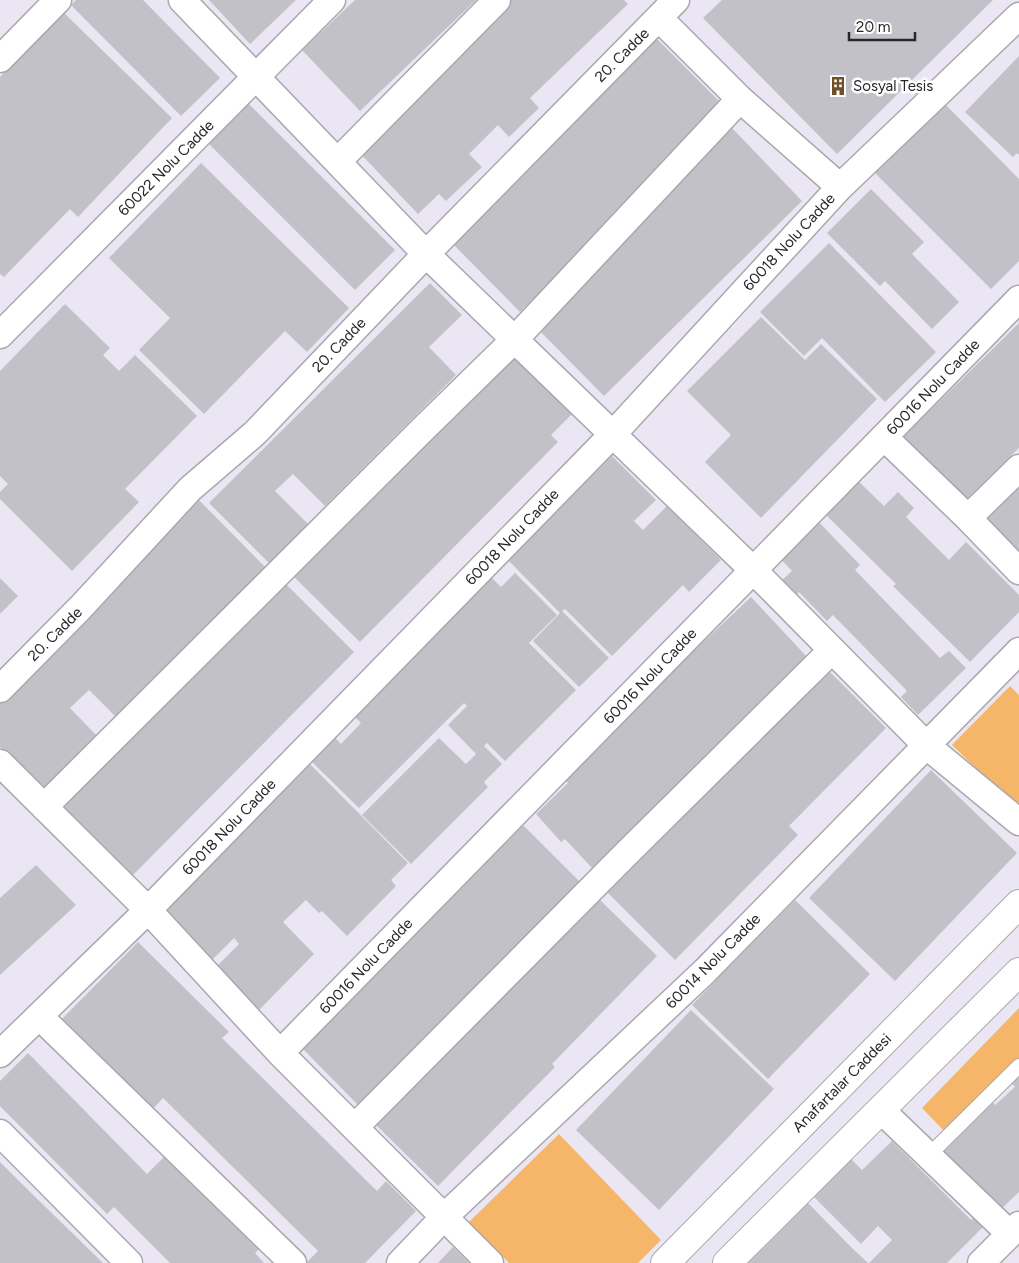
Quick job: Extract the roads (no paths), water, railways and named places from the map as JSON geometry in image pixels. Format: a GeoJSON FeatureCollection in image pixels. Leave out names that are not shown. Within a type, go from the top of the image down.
{"type":"FeatureCollection","features":[{"type":"Feature","properties":{"kind":"main road","name":"Anafartalar Caddesi"},"geometry":{"type":"LineString","coordinates":[[665,1263],[1019,904]]}},
{"type":"Feature","properties":{"kind":"main road"},"geometry":{"type":"LineString","coordinates":[[727,1263],[1019,972]]}},
{"type":"Feature","properties":{"kind":"street"},"geometry":{"type":"LineString","coordinates":[[0,59],[58,0]]}},
{"type":"Feature","properties":{"kind":"street"},"geometry":{"type":"LineString","coordinates":[[182,0],[426,254],[753,570],[927,746],[1019,822]]}},
{"type":"Feature","properties":{"kind":"street","name":"60022 Nolu Cadde"},"geometry":{"type":"LineString","coordinates":[[0,335],[332,0]]}},
{"type":"Feature","properties":{"kind":"street"},"geometry":{"type":"LineString","coordinates":[[338,161],[497,0]]}},
{"type":"Feature","properties":{"kind":"street"},"geometry":{"type":"LineString","coordinates":[[668,9],[740,99],[840,187]]}},
{"type":"Feature","properties":{"kind":"street","name":"20. Cadde"},"geometry":{"type":"LineString","coordinates":[[0,689],[81,608],[190,489],[255,433],[426,254],[668,9]]}},
{"type":"Feature","properties":{"kind":"street","name":"60018 Nolu Cadde"},"geometry":{"type":"LineString","coordinates":[[0,1054],[148,910],[613,434],[840,187],[1019,16]]}},
{"type":"Feature","properties":{"kind":"street"},"geometry":{"type":"LineString","coordinates":[[44,807],[422,430],[516,339],[740,99]]}},
{"type":"Feature","properties":{"kind":"street","name":"60016 Nolu Cadde"},"geometry":{"type":"LineString","coordinates":[[280,1053],[1019,299]]}},
{"type":"Feature","properties":{"kind":"street"},"geometry":{"type":"LineString","coordinates":[[884,437],[968,518],[1019,571]]}},
{"type":"Feature","properties":{"kind":"street"},"geometry":{"type":"LineString","coordinates":[[968,518],[1019,468]]}},
{"type":"Feature","properties":{"kind":"street"},"geometry":{"type":"LineString","coordinates":[[355,1127],[832,650]]}},
{"type":"Feature","properties":{"kind":"street","name":"60014 Nolu Cadde"},"geometry":{"type":"LineString","coordinates":[[400,1263],[445,1216],[704,971],[1019,651]]}},
{"type":"Feature","properties":{"kind":"street"},"geometry":{"type":"LineString","coordinates":[[0,763],[148,910],[280,1053],[490,1263]]}},
{"type":"Feature","properties":{"kind":"street"},"geometry":{"type":"LineString","coordinates":[[39,1016],[294,1263]]}},
{"type":"Feature","properties":{"kind":"street"},"geometry":{"type":"LineString","coordinates":[[881,1110],[1014,1230],[981,1263]]}},
{"type":"Feature","properties":{"kind":"street"},"geometry":{"type":"LineString","coordinates":[[0,1133],[129,1263]]}},
{"type":"Feature","properties":{"kind":"lane"},"geometry":{"type":"LineString","coordinates":[[929,1154],[1019,1066]]}},
{"type":"Feature","properties":{"kind":"place","name":"Sosyal Tesis"},"geometry":{"type":"Point","coordinates":[838,86]}}]}
